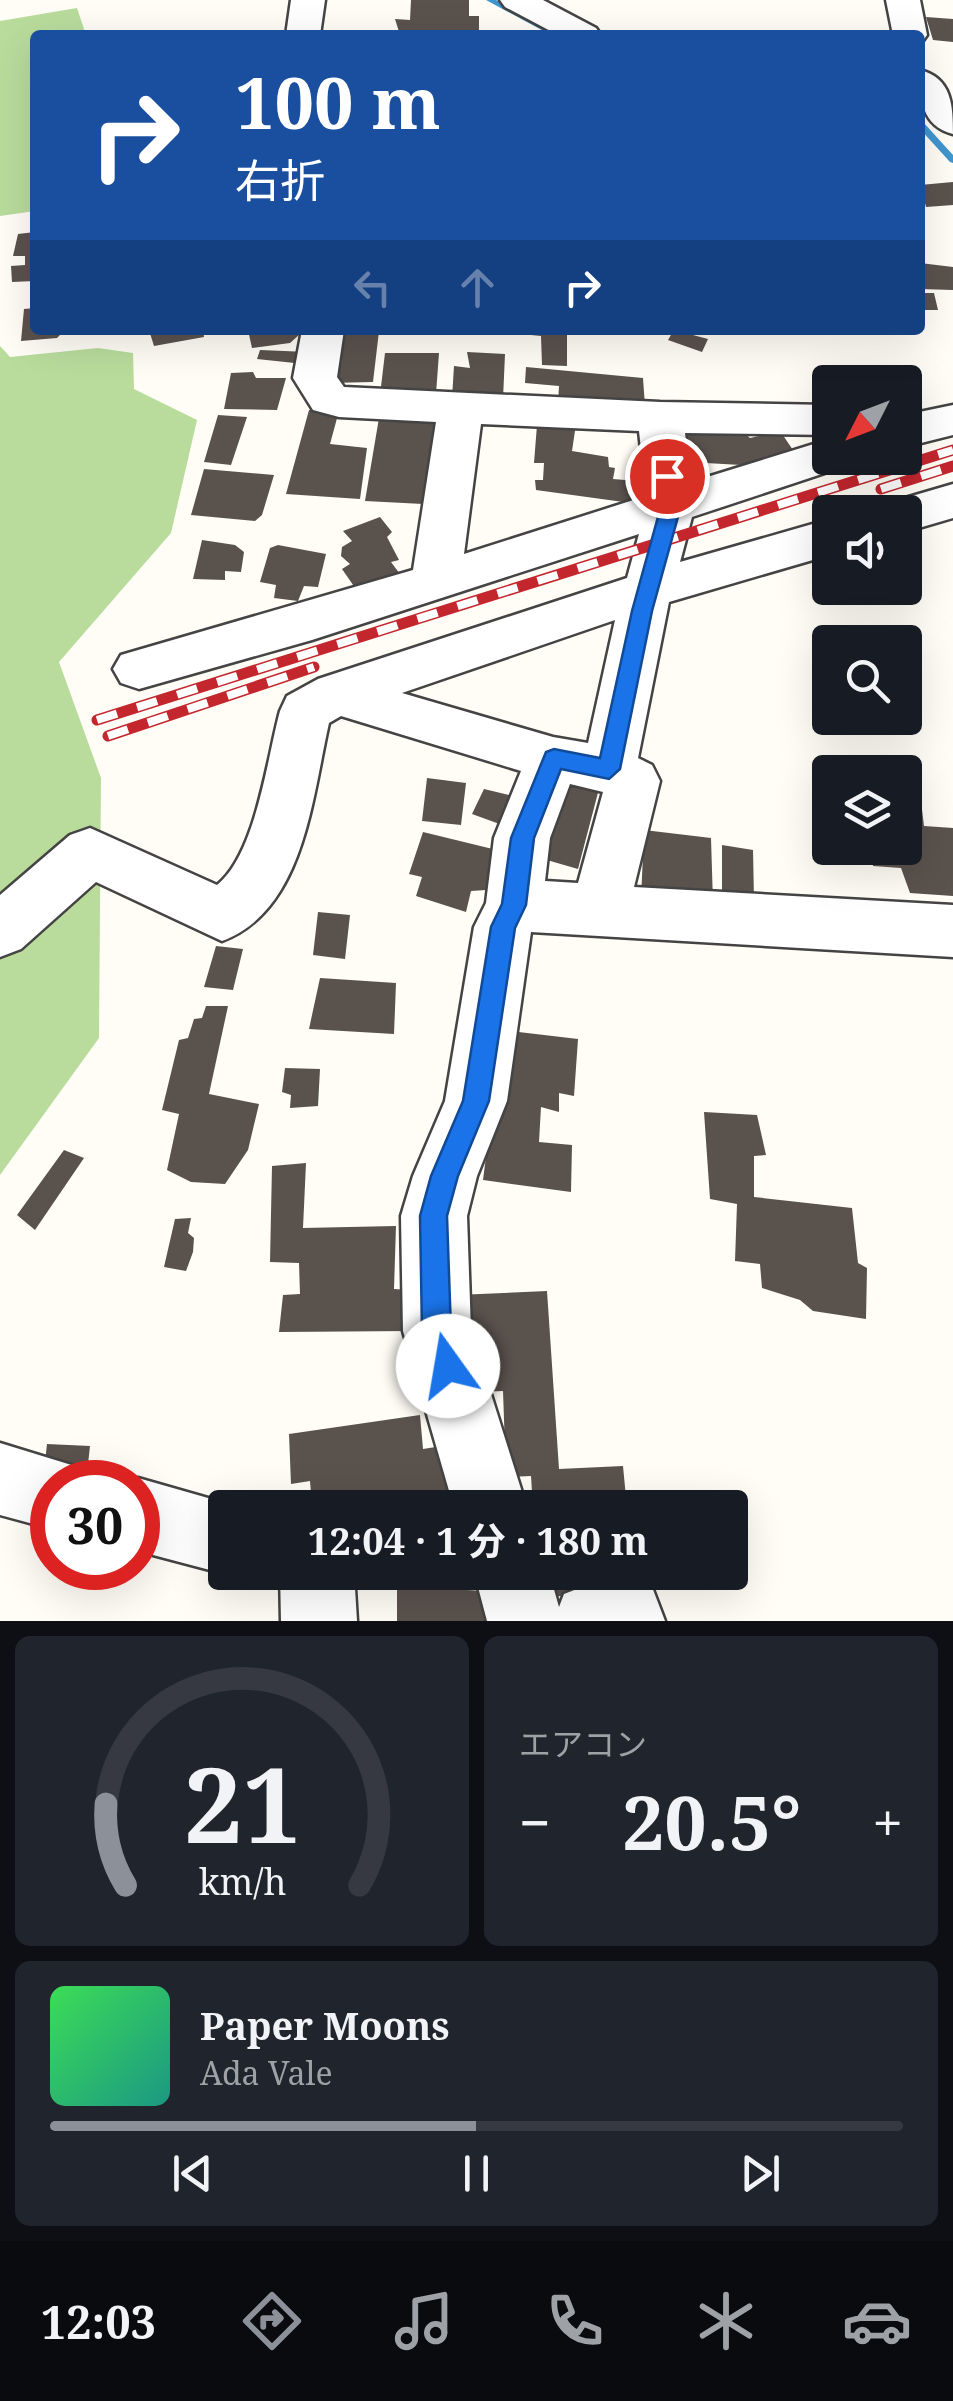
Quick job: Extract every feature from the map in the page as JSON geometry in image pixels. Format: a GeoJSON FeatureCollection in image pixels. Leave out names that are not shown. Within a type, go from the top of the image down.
{"type":"FeatureCollection","features":[{"type":"Feature","properties":{"kind":"street"},"geometry":{"type":"LineString","coordinates":[[305,30],[308,0]]}},
{"type":"Feature","properties":{"kind":"street"},"geometry":{"type":"LineString","coordinates":[[518,0],[575,30]]}},
{"type":"Feature","properties":{"kind":"street"},"geometry":{"type":"LineString","coordinates":[[903,0],[909,30]]}},
{"type":"Feature","properties":{"kind":"street"},"geometry":{"type":"LineString","coordinates":[[925,88],[953,124]]}},
{"type":"Feature","properties":{"kind":"street"},"geometry":{"type":"LineString","coordinates":[[322,335],[315,378],[329,400],[660,417],[812,420]]}},
{"type":"Feature","properties":{"kind":"street"},"geometry":{"type":"LineString","coordinates":[[436,582],[461,406]]}},
{"type":"Feature","properties":{"kind":"street"},"geometry":{"type":"LineString","coordinates":[[609,769],[647,590],[671,506],[660,417]]}},
{"type":"Feature","properties":{"kind":"street"},"geometry":{"type":"LineString","coordinates":[[922,427],[953,420]]}},
{"type":"Feature","properties":{"kind":"street"},"geometry":{"type":"LineString","coordinates":[[139,669],[436,582],[812,461]]}},
{"type":"Feature","properties":{"kind":"street"},"geometry":{"type":"LineString","coordinates":[[922,510],[953,501]]}},
{"type":"Feature","properties":{"kind":"street"},"geometry":{"type":"LineString","coordinates":[[0,931],[90,852],[222,916],[248,894],[272,848],[306,711],[336,694],[647,590],[812,542]]}},
{"type":"Feature","properties":{"kind":"street"},"geometry":{"type":"LineString","coordinates":[[336,694],[554,758],[609,769],[632,780],[600,910]]}},
{"type":"Feature","properties":{"kind":"street"},"geometry":{"type":"LineString","coordinates":[[485,1490],[436,1331],[434,1216],[444,1176],[476,1101],[503,927],[514,905],[522,838],[554,758]]}},
{"type":"Feature","properties":{"kind":"street"},"geometry":{"type":"LineString","coordinates":[[514,905],[953,931]]}},
{"type":"Feature","properties":{"kind":"street"},"geometry":{"type":"LineString","coordinates":[[0,1479],[30,1487]]}},
{"type":"Feature","properties":{"kind":"street"},"geometry":{"type":"LineString","coordinates":[[160,1520],[208,1533]]}},
{"type":"Feature","properties":{"kind":"street"},"geometry":{"type":"LineString","coordinates":[[318,1590],[319,1621]]}},
{"type":"Feature","properties":{"kind":"street"},"geometry":{"type":"LineString","coordinates":[[516,1590],[526,1621]]}},
{"type":"Feature","properties":{"kind":"street"},"geometry":{"type":"LineString","coordinates":[[591,1621],[625,1614],[627,1621]]}},
{"type":"Feature","properties":{"kind":"green space"},"geometry":{"type":"Polygon","coordinates":[[[77,8],[84,30],[30,30],[30,212],[0,216],[0,21],[77,8]]]}},
{"type":"Feature","properties":{"kind":"green space"},"geometry":{"type":"Polygon","coordinates":[[[0,346],[10,357],[98,348],[133,353],[134,389],[197,420],[171,533],[59,662],[101,778],[99,1038],[0,1175],[0,346]]]}},
{"type":"Feature","properties":{"kind":"building"},"geometry":{"type":"Polygon","coordinates":[[[411,0],[469,0],[469,16],[479,16],[479,30],[398,30],[395,19],[410,20],[411,0]]]}},
{"type":"Feature","properties":{"kind":"building"},"geometry":{"type":"Polygon","coordinates":[[[926,17],[953,19],[953,42],[933,40],[926,17]]]}},
{"type":"Feature","properties":{"kind":"building"},"geometry":{"type":"Polygon","coordinates":[[[953,182],[953,205],[926,207],[925,185],[953,182]]]}},
{"type":"Feature","properties":{"kind":"building"},"geometry":{"type":"Polygon","coordinates":[[[30,233],[30,281],[12,282],[11,266],[25,265],[25,256],[13,256],[18,234],[30,233]]]}},
{"type":"Feature","properties":{"kind":"building"},"geometry":{"type":"Polygon","coordinates":[[[925,264],[953,267],[953,290],[925,289],[925,264]]]}},
{"type":"Feature","properties":{"kind":"building"},"geometry":{"type":"Polygon","coordinates":[[[925,293],[934,293],[938,310],[925,310],[925,293]]]}},
{"type":"Feature","properties":{"kind":"building"},"geometry":{"type":"Polygon","coordinates":[[[30,308],[30,335],[60,335],[21,341],[24,309],[30,308]]]}},
{"type":"Feature","properties":{"kind":"building"},"geometry":{"type":"Polygon","coordinates":[[[151,335],[204,335],[204,337],[154,346],[151,335]]]}},
{"type":"Feature","properties":{"kind":"building"},"geometry":{"type":"Polygon","coordinates":[[[249,335],[299,335],[290,343],[252,348],[249,335]]]}},
{"type":"Feature","properties":{"kind":"building"},"geometry":{"type":"Polygon","coordinates":[[[338,335],[379,335],[373,382],[330,383],[338,335]]]}},
{"type":"Feature","properties":{"kind":"building"},"geometry":{"type":"Polygon","coordinates":[[[531,335],[567,335],[567,366],[542,365],[541,336],[531,335]]]}},
{"type":"Feature","properties":{"kind":"building"},"geometry":{"type":"Polygon","coordinates":[[[671,335],[708,339],[702,352],[668,340],[671,335]]]}},
{"type":"Feature","properties":{"kind":"building"},"geometry":{"type":"Polygon","coordinates":[[[260,350],[308,352],[304,364],[257,359],[260,350]]]}},
{"type":"Feature","properties":{"kind":"building"},"geometry":{"type":"Polygon","coordinates":[[[467,352],[505,354],[503,399],[452,398],[454,366],[470,368],[467,352]]]}},
{"type":"Feature","properties":{"kind":"building"},"geometry":{"type":"Polygon","coordinates":[[[385,353],[439,353],[436,394],[380,395],[385,353]]]}},
{"type":"Feature","properties":{"kind":"building"},"geometry":{"type":"Polygon","coordinates":[[[526,367],[643,378],[645,406],[558,404],[559,386],[525,383],[526,367]]]}},
{"type":"Feature","properties":{"kind":"building"},"geometry":{"type":"Polygon","coordinates":[[[253,372],[256,378],[286,378],[277,410],[224,409],[231,373],[253,372]]]}},
{"type":"Feature","properties":{"kind":"building"},"geometry":{"type":"Polygon","coordinates":[[[309,410],[339,411],[330,444],[367,448],[360,499],[286,494],[309,410]]]}},
{"type":"Feature","properties":{"kind":"building"},"geometry":{"type":"Polygon","coordinates":[[[380,412],[446,418],[423,504],[365,501],[380,412]]]}},
{"type":"Feature","properties":{"kind":"building"},"geometry":{"type":"Polygon","coordinates":[[[218,415],[247,417],[231,465],[204,462],[218,415]]]}},
{"type":"Feature","properties":{"kind":"building"},"geometry":{"type":"Polygon","coordinates":[[[576,424],[572,451],[608,457],[609,467],[615,468],[613,479],[637,481],[638,504],[536,490],[535,480],[543,480],[544,463],[534,463],[537,425],[576,424]]]}},
{"type":"Feature","properties":{"kind":"building"},"geometry":{"type":"Polygon","coordinates":[[[670,425],[740,429],[750,438],[780,431],[793,450],[741,465],[688,462],[670,425]]]}},
{"type":"Feature","properties":{"kind":"building"},"geometry":{"type":"Polygon","coordinates":[[[204,469],[274,475],[262,515],[255,521],[191,515],[204,469]]]}},
{"type":"Feature","properties":{"kind":"building"},"geometry":{"type":"Polygon","coordinates":[[[380,517],[392,532],[387,537],[399,560],[391,562],[403,578],[360,595],[342,569],[350,564],[341,556],[342,547],[352,541],[343,531],[380,517]]]}},
{"type":"Feature","properties":{"kind":"building"},"geometry":{"type":"Polygon","coordinates":[[[202,540],[235,545],[244,552],[241,572],[225,571],[225,580],[193,579],[202,540]]]}},
{"type":"Feature","properties":{"kind":"building"},"geometry":{"type":"Polygon","coordinates":[[[278,545],[326,554],[318,587],[304,586],[298,601],[274,598],[276,585],[260,582],[270,548],[278,545]]]}},
{"type":"Feature","properties":{"kind":"building"},"geometry":{"type":"Polygon","coordinates":[[[562,774],[600,785],[578,869],[533,856],[562,774]]]}},
{"type":"Feature","properties":{"kind":"building"},"geometry":{"type":"Polygon","coordinates":[[[427,778],[466,783],[461,825],[422,821],[427,778]]]}},
{"type":"Feature","properties":{"kind":"building"},"geometry":{"type":"Polygon","coordinates":[[[484,789],[517,797],[505,826],[472,814],[484,789]]]}},
{"type":"Feature","properties":{"kind":"building"},"geometry":{"type":"Polygon","coordinates":[[[922,810],[924,826],[953,828],[953,896],[910,893],[901,868],[873,866],[922,865],[922,810]]]}},
{"type":"Feature","properties":{"kind":"building"},"geometry":{"type":"Polygon","coordinates":[[[644,830],[711,838],[713,903],[641,900],[644,830]]]}},
{"type":"Feature","properties":{"kind":"building"},"geometry":{"type":"Polygon","coordinates":[[[423,832],[505,852],[486,890],[471,891],[466,912],[416,896],[422,877],[409,874],[423,832]]]}},
{"type":"Feature","properties":{"kind":"building"},"geometry":{"type":"Polygon","coordinates":[[[722,845],[753,850],[754,900],[722,899],[722,845]]]}},
{"type":"Feature","properties":{"kind":"building"},"geometry":{"type":"Polygon","coordinates":[[[318,912],[350,915],[345,959],[313,955],[318,912]]]}},
{"type":"Feature","properties":{"kind":"building"},"geometry":{"type":"Polygon","coordinates":[[[216,946],[243,949],[233,990],[204,987],[216,946]]]}},
{"type":"Feature","properties":{"kind":"building"},"geometry":{"type":"Polygon","coordinates":[[[320,978],[396,983],[394,1034],[309,1029],[320,978]]]}},
{"type":"Feature","properties":{"kind":"building"},"geometry":{"type":"Polygon","coordinates":[[[206,1006],[228,1006],[209,1094],[259,1104],[248,1150],[225,1184],[191,1182],[167,1170],[179,1114],[162,1110],[179,1040],[188,1038],[194,1019],[202,1018],[206,1006]]]}},
{"type":"Feature","properties":{"kind":"building"},"geometry":{"type":"Polygon","coordinates":[[[502,1030],[578,1039],[574,1096],[559,1093],[559,1112],[541,1107],[539,1142],[572,1145],[571,1192],[483,1180],[502,1030]]]}},
{"type":"Feature","properties":{"kind":"building"},"geometry":{"type":"Polygon","coordinates":[[[285,1068],[320,1069],[318,1106],[290,1108],[291,1095],[282,1092],[285,1068]]]}},
{"type":"Feature","properties":{"kind":"building"},"geometry":{"type":"Polygon","coordinates":[[[704,1112],[757,1115],[766,1155],[754,1156],[754,1197],[852,1208],[858,1263],[867,1268],[866,1319],[813,1311],[800,1300],[762,1288],[760,1264],[735,1261],[737,1204],[710,1199],[704,1112]]]}},
{"type":"Feature","properties":{"kind":"building"},"geometry":{"type":"Polygon","coordinates":[[[64,1150],[84,1158],[35,1230],[17,1215],[64,1150]]]}},
{"type":"Feature","properties":{"kind":"building"},"geometry":{"type":"Polygon","coordinates":[[[306,1163],[303,1228],[396,1226],[394,1289],[410,1290],[410,1331],[279,1332],[283,1295],[300,1294],[299,1263],[270,1262],[272,1166],[306,1163]]]}},
{"type":"Feature","properties":{"kind":"building"},"geometry":{"type":"Polygon","coordinates":[[[191,1218],[188,1233],[194,1238],[193,1252],[186,1271],[164,1267],[175,1219],[191,1218]]]}},
{"type":"Feature","properties":{"kind":"building"},"geometry":{"type":"Polygon","coordinates":[[[547,1291],[559,1469],[623,1466],[625,1490],[532,1490],[531,1476],[506,1477],[503,1391],[479,1392],[456,1295],[547,1291]]]}},
{"type":"Feature","properties":{"kind":"building"},"geometry":{"type":"Polygon","coordinates":[[[420,1415],[423,1449],[461,1443],[466,1490],[311,1490],[310,1481],[291,1484],[289,1434],[420,1415]]]}},
{"type":"Feature","properties":{"kind":"building"},"geometry":{"type":"Polygon","coordinates":[[[47,1444],[90,1446],[88,1460],[45,1460],[47,1444]]]}},
{"type":"Feature","properties":{"kind":"building"},"geometry":{"type":"Polygon","coordinates":[[[397,1590],[485,1591],[488,1621],[397,1621],[397,1590]]]}},
{"type":"Feature","properties":{"kind":"building"},"geometry":{"type":"Polygon","coordinates":[[[538,1590],[635,1593],[538,1597],[538,1590]]]}},
{"type":"Feature","properties":{"kind":"waterway"},"geometry":{"type":"LineString","coordinates":[[490,0],[547,30]]}},
{"type":"Feature","properties":{"kind":"waterway"},"geometry":{"type":"LineString","coordinates":[[925,129],[953,160]]}},
{"type":"Feature","properties":{"kind":"railway"},"geometry":{"type":"LineString","coordinates":[[97,720],[953,450]]}},
{"type":"Feature","properties":{"kind":"railway"},"geometry":{"type":"LineString","coordinates":[[881,489],[953,466]]}},
{"type":"Feature","properties":{"kind":"railway"},"geometry":{"type":"LineString","coordinates":[[108,736],[314,667]]}},
{"type":"Feature","properties":{"kind":"route"},"geometry":{"type":"LineString","coordinates":[[448,1366],[436,1331],[434,1216],[444,1176],[476,1101],[503,927],[514,905],[522,838],[554,758],[609,769],[642,611],[671,506],[667,476]]}}]}
